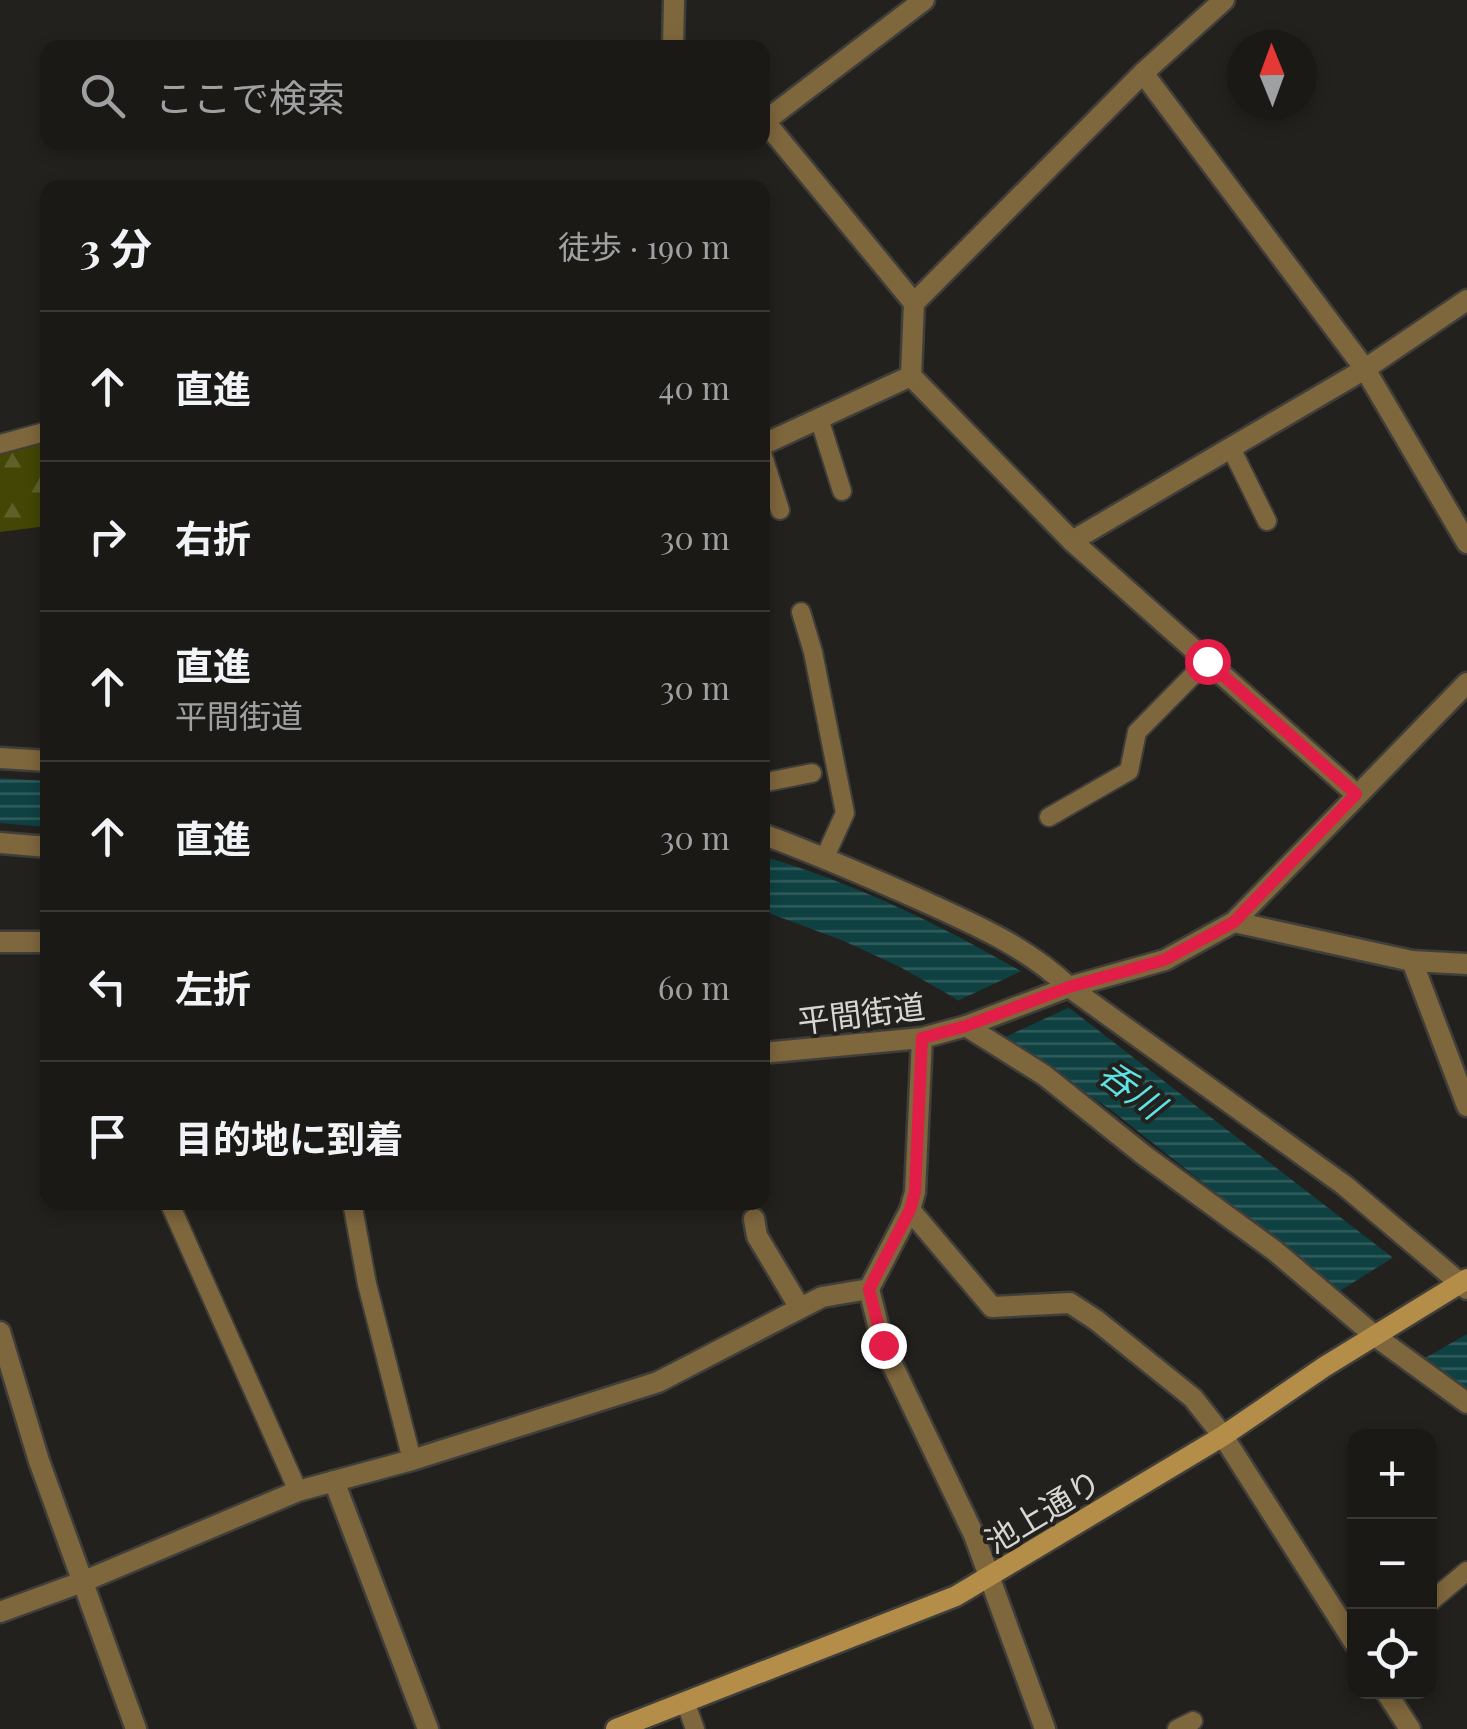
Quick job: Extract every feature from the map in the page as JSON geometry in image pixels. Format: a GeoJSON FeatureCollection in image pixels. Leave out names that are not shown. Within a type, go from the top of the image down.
{"type":"FeatureCollection","features":[{"type":"Feature","properties":{"kind":"main road","name":"池上通り"},"geometry":{"type":"LineString","coordinates":[[616,1729],[956,1596],[1223,1436],[1461,1285]]}},
{"type":"Feature","properties":{"kind":"street"},"geometry":{"type":"LineString","coordinates":[[673,40],[674,0]]}},
{"type":"Feature","properties":{"kind":"street"},"geometry":{"type":"LineString","coordinates":[[770,115],[924,0]]}},
{"type":"Feature","properties":{"kind":"street"},"geometry":{"type":"LineString","coordinates":[[914,303],[1143,73],[1224,0]]}},
{"type":"Feature","properties":{"kind":"street"},"geometry":{"type":"LineString","coordinates":[[1143,73],[1365,370],[1467,543]]}},
{"type":"Feature","properties":{"kind":"street"},"geometry":{"type":"LineString","coordinates":[[770,126],[914,303],[911,376],[1072,541],[1356,794]]}},
{"type":"Feature","properties":{"kind":"street"},"geometry":{"type":"LineString","coordinates":[[1072,541],[1365,370],[1467,300]]}},
{"type":"Feature","properties":{"kind":"street"},"geometry":{"type":"LineString","coordinates":[[770,440],[911,376]]}},
{"type":"Feature","properties":{"kind":"street"},"geometry":{"type":"LineString","coordinates":[[1063,989],[1164,960],[1234,922],[1467,683]]}},
{"type":"Feature","properties":{"kind":"street"},"geometry":{"type":"LineString","coordinates":[[0,758],[40,760]]}},
{"type":"Feature","properties":{"kind":"street"},"geometry":{"type":"LineString","coordinates":[[770,837],[825,857],[990,932],[1041,960],[1063,989],[1344,1185],[1461,1285]]}},
{"type":"Feature","properties":{"kind":"street"},"geometry":{"type":"LineString","coordinates":[[0,843],[40,846]]}},
{"type":"Feature","properties":{"kind":"street"},"geometry":{"type":"LineString","coordinates":[[1234,922],[1412,960],[1467,964]]}},
{"type":"Feature","properties":{"kind":"street"},"geometry":{"type":"LineString","coordinates":[[0,942],[40,942]]}},
{"type":"Feature","properties":{"kind":"street"},"geometry":{"type":"LineString","coordinates":[[1412,960],[1467,1106]]}},
{"type":"Feature","properties":{"kind":"street","name":"平間街道"},"geometry":{"type":"LineString","coordinates":[[770,1051],[922,1038],[969,1025],[1063,989]]}},
{"type":"Feature","properties":{"kind":"street"},"geometry":{"type":"LineString","coordinates":[[969,1025],[1044,1074],[1467,1403]]}},
{"type":"Feature","properties":{"kind":"street"},"geometry":{"type":"LineString","coordinates":[[922,1038],[915,1192],[910,1210],[869,1289],[883,1345],[974,1535],[1044,1729]]}},
{"type":"Feature","properties":{"kind":"street"},"geometry":{"type":"LineString","coordinates":[[910,1210],[992,1307],[1070,1303],[1193,1398],[1223,1436],[1347,1631]]}},
{"type":"Feature","properties":{"kind":"street"},"geometry":{"type":"LineString","coordinates":[[754,1219],[757,1236],[800,1308]]}},
{"type":"Feature","properties":{"kind":"street"},"geometry":{"type":"LineString","coordinates":[[0,1612],[82,1582],[298,1491],[412,1460],[658,1382],[822,1297],[869,1289]]}},
{"type":"Feature","properties":{"kind":"street"},"geometry":{"type":"LineString","coordinates":[[0,1332],[39,1461],[136,1729]]}},
{"type":"Feature","properties":{"kind":"street"},"geometry":{"type":"LineString","coordinates":[[334,1481],[428,1729]]}},
{"type":"Feature","properties":{"kind":"street"},"geometry":{"type":"LineString","coordinates":[[1391,1699],[1410,1729]]}},
{"type":"Feature","properties":{"kind":"lane"},"geometry":{"type":"LineString","coordinates":[[819,418],[842,491]]}},
{"type":"Feature","properties":{"kind":"lane"},"geometry":{"type":"LineString","coordinates":[[0,444],[40,434]]}},
{"type":"Feature","properties":{"kind":"lane"},"geometry":{"type":"LineString","coordinates":[[1231,448],[1267,521]]}},
{"type":"Feature","properties":{"kind":"lane"},"geometry":{"type":"LineString","coordinates":[[770,478],[780,510]]}},
{"type":"Feature","properties":{"kind":"lane"},"geometry":{"type":"LineString","coordinates":[[802,612],[844,812],[825,857]]}},
{"type":"Feature","properties":{"kind":"lane"},"geometry":{"type":"LineString","coordinates":[[1048,817],[1129,771],[1137,732],[1207,661]]}},
{"type":"Feature","properties":{"kind":"lane"},"geometry":{"type":"LineString","coordinates":[[770,781],[812,773]]}},
{"type":"Feature","properties":{"kind":"lane"},"geometry":{"type":"LineString","coordinates":[[173,1210],[298,1491]]}},
{"type":"Feature","properties":{"kind":"lane"},"geometry":{"type":"LineString","coordinates":[[353,1210],[367,1284],[412,1460]]}},
{"type":"Feature","properties":{"kind":"lane"},"geometry":{"type":"LineString","coordinates":[[1437,1596],[1467,1571]]}},
{"type":"Feature","properties":{"kind":"lane"},"geometry":{"type":"LineString","coordinates":[[686,1704],[695,1729]]}},
{"type":"Feature","properties":{"kind":"green space"},"geometry":{"type":"Polygon","coordinates":[[[40,443],[40,527],[0,532],[0,449],[40,443]]]}},
{"type":"Feature","properties":{"kind":"water"},"geometry":{"type":"Polygon","coordinates":[[[0,778],[40,781],[40,826],[0,823],[0,778]]]}},
{"type":"Feature","properties":{"kind":"water","name":"呑川"},"geometry":{"type":"Polygon","coordinates":[[[770,859],[897,907],[1024,973],[1467,1315],[1467,1391],[1111,1110],[1005,1038],[953,997],[844,941],[770,914],[770,859]]]}},
{"type":"Feature","properties":{"kind":"pier"},"geometry":{"type":"Polygon","coordinates":[[[1026,969],[1072,1006],[1001,1039],[953,1003],[1026,969]]]}},
{"type":"Feature","properties":{"kind":"pier"},"geometry":{"type":"Polygon","coordinates":[[[1397,1255],[1467,1308],[1467,1334],[1420,1361],[1335,1294],[1397,1255]]]}},
{"type":"Feature","properties":{"kind":"route"},"geometry":{"type":"LineString","coordinates":[[883,1345],[869,1289],[910,1210],[915,1192],[922,1038],[966,1026],[1069,987],[1164,960],[1234,922],[1356,794],[1207,661]]}}]}
